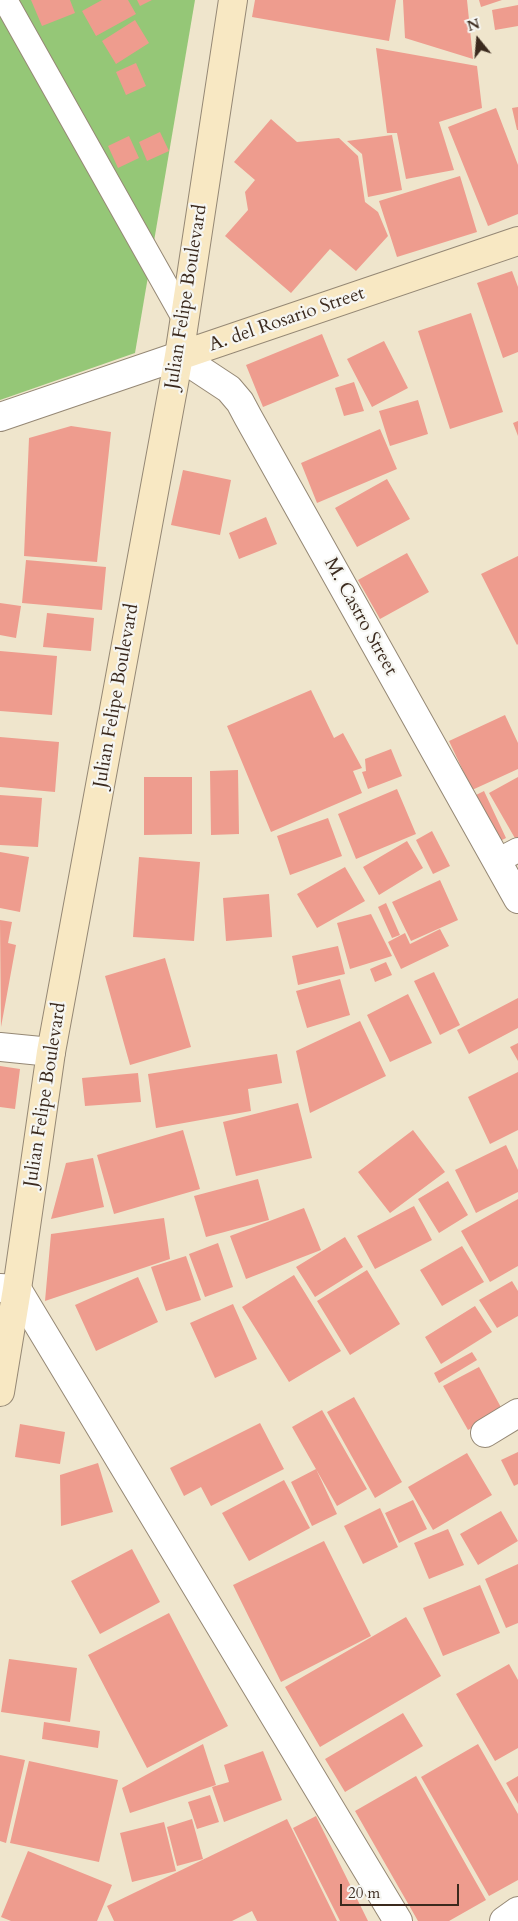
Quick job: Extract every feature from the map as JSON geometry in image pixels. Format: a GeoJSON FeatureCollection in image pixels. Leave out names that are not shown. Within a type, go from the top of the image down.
{"type":"FeatureCollection","features":[{"type":"Feature","properties":{"kind":"main road","name":"Julian Felipe Boulevard"},"geometry":{"type":"LineString","coordinates":[[0,1392],[9,1288],[179,356],[233,0]]}},
{"type":"Feature","properties":{"kind":"main road","name":"A. del Rosario Street"},"geometry":{"type":"LineString","coordinates":[[179,356],[518,241]]}},
{"type":"Feature","properties":{"kind":"street","name":"A. del Rosario Street"},"geometry":{"type":"LineString","coordinates":[[0,417],[179,356]]}},
{"type":"Feature","properties":{"kind":"street","name":"M. Castro Street"},"geometry":{"type":"LineString","coordinates":[[179,356],[229,389],[240,402],[507,855],[518,899]]}},
{"type":"Feature","properties":{"kind":"street"},"geometry":{"type":"LineString","coordinates":[[0,1047],[51,1052]]}},
{"type":"Feature","properties":{"kind":"street"},"geometry":{"type":"LineString","coordinates":[[9,1288],[398,1921]]}},
{"type":"Feature","properties":{"kind":"street"},"geometry":{"type":"LineString","coordinates":[[485,1432],[518,1413]]}},
{"type":"Feature","properties":{"kind":"street"},"geometry":{"type":"LineString","coordinates":[[504,1921],[518,1911]]}},
{"type":"Feature","properties":{"kind":"lane"},"geometry":{"type":"LineString","coordinates":[[5,0],[184,318]]}},
{"type":"Feature","properties":{"kind":"green space"},"geometry":{"type":"Polygon","coordinates":[[[0,0],[195,0],[135,353],[0,400],[0,0]]]}},
{"type":"Feature","properties":{"kind":"building"},"geometry":{"type":"Polygon","coordinates":[[[31,0],[70,0],[75,13],[42,26],[31,0]]]}},
{"type":"Feature","properties":{"kind":"building"},"geometry":{"type":"Polygon","coordinates":[[[102,0],[128,0],[136,14],[96,36],[82,11],[102,0]]]}},
{"type":"Feature","properties":{"kind":"building"},"geometry":{"type":"Polygon","coordinates":[[[137,0],[152,0],[140,6],[137,0]]]}},
{"type":"Feature","properties":{"kind":"building"},"geometry":{"type":"Polygon","coordinates":[[[255,0],[396,0],[389,41],[252,17],[255,0]]]}},
{"type":"Feature","properties":{"kind":"building"},"geometry":{"type":"Polygon","coordinates":[[[403,0],[467,0],[473,59],[405,38],[403,0]]]}},
{"type":"Feature","properties":{"kind":"building"},"geometry":{"type":"Polygon","coordinates":[[[479,0],[502,0],[481,7],[479,0]]]}},
{"type":"Feature","properties":{"kind":"building"},"geometry":{"type":"Polygon","coordinates":[[[518,5],[518,26],[495,30],[492,10],[518,5]]]}},
{"type":"Feature","properties":{"kind":"building"},"geometry":{"type":"Polygon","coordinates":[[[135,20],[149,43],[116,64],[102,41],[135,20]]]}},
{"type":"Feature","properties":{"kind":"building"},"geometry":{"type":"Polygon","coordinates":[[[376,48],[477,66],[482,108],[439,122],[454,170],[406,179],[397,133],[387,133],[376,48]]]}},
{"type":"Feature","properties":{"kind":"building"},"geometry":{"type":"Polygon","coordinates":[[[136,63],[146,86],[126,95],[116,72],[136,63]]]}},
{"type":"Feature","properties":{"kind":"building"},"geometry":{"type":"Polygon","coordinates":[[[518,107],[518,130],[517,130],[512,108],[518,107]]]}},
{"type":"Feature","properties":{"kind":"building"},"geometry":{"type":"Polygon","coordinates":[[[496,108],[518,165],[518,214],[488,226],[448,127],[496,108]]]}},
{"type":"Feature","properties":{"kind":"building"},"geometry":{"type":"Polygon","coordinates":[[[271,119],[297,142],[339,138],[358,156],[365,202],[378,212],[388,236],[356,271],[330,249],[291,293],[225,236],[248,210],[245,192],[255,180],[234,162],[271,119]]]}},
{"type":"Feature","properties":{"kind":"building"},"geometry":{"type":"Polygon","coordinates":[[[160,132],[169,151],[147,161],[139,142],[160,132]]]}},
{"type":"Feature","properties":{"kind":"building"},"geometry":{"type":"Polygon","coordinates":[[[392,135],[402,190],[368,197],[362,154],[347,141],[392,135]]]}},
{"type":"Feature","properties":{"kind":"building"},"geometry":{"type":"Polygon","coordinates":[[[129,136],[139,158],[118,168],[108,146],[129,136]]]}},
{"type":"Feature","properties":{"kind":"building"},"geometry":{"type":"Polygon","coordinates":[[[460,176],[477,232],[397,257],[379,201],[460,176]]]}},
{"type":"Feature","properties":{"kind":"building"},"geometry":{"type":"Polygon","coordinates":[[[512,271],[518,287],[518,352],[503,358],[477,283],[512,271]]]}},
{"type":"Feature","properties":{"kind":"building"},"geometry":{"type":"Polygon","coordinates":[[[471,313],[503,412],[450,429],[418,331],[471,313]]]}},
{"type":"Feature","properties":{"kind":"building"},"geometry":{"type":"Polygon","coordinates":[[[322,334],[339,376],[263,407],[246,365],[322,334]]]}},
{"type":"Feature","properties":{"kind":"building"},"geometry":{"type":"Polygon","coordinates":[[[384,341],[408,388],[372,407],[347,359],[384,341]]]}},
{"type":"Feature","properties":{"kind":"building"},"geometry":{"type":"Polygon","coordinates":[[[354,382],[364,411],[344,416],[335,388],[354,382]]]}},
{"type":"Feature","properties":{"kind":"building"},"geometry":{"type":"Polygon","coordinates":[[[418,400],[428,434],[390,446],[379,411],[418,400]]]}},
{"type":"Feature","properties":{"kind":"building"},"geometry":{"type":"Polygon","coordinates":[[[518,421],[518,436],[513,423],[518,421]]]}},
{"type":"Feature","properties":{"kind":"building"},"geometry":{"type":"Polygon","coordinates":[[[71,426],[111,432],[97,562],[24,556],[29,438],[71,426]]]}},
{"type":"Feature","properties":{"kind":"building"},"geometry":{"type":"Polygon","coordinates":[[[380,429],[397,469],[317,503],[301,463],[380,429]]]}},
{"type":"Feature","properties":{"kind":"building"},"geometry":{"type":"Polygon","coordinates":[[[183,470],[231,480],[220,535],[171,525],[183,470]]]}},
{"type":"Feature","properties":{"kind":"building"},"geometry":{"type":"Polygon","coordinates":[[[387,479],[410,519],[357,547],[335,508],[387,479]]]}},
{"type":"Feature","properties":{"kind":"building"},"geometry":{"type":"Polygon","coordinates":[[[266,517],[277,544],[239,559],[229,533],[266,517]]]}},
{"type":"Feature","properties":{"kind":"building"},"geometry":{"type":"Polygon","coordinates":[[[407,553],[429,592],[380,619],[358,580],[407,553]]]}},
{"type":"Feature","properties":{"kind":"building"},"geometry":{"type":"Polygon","coordinates":[[[518,556],[518,644],[517,645],[481,574],[518,556]]]}},
{"type":"Feature","properties":{"kind":"building"},"geometry":{"type":"Polygon","coordinates":[[[26,560],[106,567],[102,610],[22,603],[26,560]]]}},
{"type":"Feature","properties":{"kind":"building"},"geometry":{"type":"Polygon","coordinates":[[[0,603],[21,606],[16,638],[0,635],[0,603]]]}},
{"type":"Feature","properties":{"kind":"building"},"geometry":{"type":"Polygon","coordinates":[[[47,613],[94,618],[91,651],[43,647],[47,613]]]}},
{"type":"Feature","properties":{"kind":"building"},"geometry":{"type":"Polygon","coordinates":[[[0,651],[57,656],[52,715],[0,711],[0,651]]]}},
{"type":"Feature","properties":{"kind":"building"},"geometry":{"type":"Polygon","coordinates":[[[311,690],[334,738],[343,733],[362,768],[353,771],[362,793],[271,832],[227,726],[311,690]]]}},
{"type":"Feature","properties":{"kind":"building"},"geometry":{"type":"Polygon","coordinates":[[[505,715],[518,743],[518,769],[472,790],[449,741],[505,715]]]}},
{"type":"Feature","properties":{"kind":"building"},"geometry":{"type":"Polygon","coordinates":[[[0,737],[59,742],[55,792],[0,787],[0,737]]]}},
{"type":"Feature","properties":{"kind":"building"},"geometry":{"type":"Polygon","coordinates":[[[391,749],[402,776],[368,789],[362,772],[366,771],[365,759],[391,749]]]}},
{"type":"Feature","properties":{"kind":"building"},"geometry":{"type":"Polygon","coordinates":[[[238,770],[239,834],[211,835],[210,771],[238,770]]]}},
{"type":"Feature","properties":{"kind":"building"},"geometry":{"type":"Polygon","coordinates":[[[144,777],[192,777],[192,834],[144,835],[144,777]]]}},
{"type":"Feature","properties":{"kind":"building"},"geometry":{"type":"Polygon","coordinates":[[[518,777],[518,839],[516,840],[489,793],[518,777]]]}},
{"type":"Feature","properties":{"kind":"building"},"geometry":{"type":"Polygon","coordinates":[[[397,789],[416,834],[356,859],[338,814],[397,789]]]}},
{"type":"Feature","properties":{"kind":"building"},"geometry":{"type":"Polygon","coordinates":[[[484,791],[506,838],[496,843],[474,796],[484,791]]]}},
{"type":"Feature","properties":{"kind":"building"},"geometry":{"type":"Polygon","coordinates":[[[0,795],[42,798],[38,847],[0,845],[0,795]]]}},
{"type":"Feature","properties":{"kind":"building"},"geometry":{"type":"Polygon","coordinates":[[[328,818],[342,856],[290,875],[277,836],[328,818]]]}},
{"type":"Feature","properties":{"kind":"building"},"geometry":{"type":"Polygon","coordinates":[[[432,831],[450,866],[433,874],[416,840],[432,831]]]}},
{"type":"Feature","properties":{"kind":"building"},"geometry":{"type":"Polygon","coordinates":[[[407,841],[423,868],[379,895],[363,867],[407,841]]]}},
{"type":"Feature","properties":{"kind":"building"},"geometry":{"type":"Polygon","coordinates":[[[0,852],[29,857],[20,912],[0,908],[0,852]]]}},
{"type":"Feature","properties":{"kind":"building"},"geometry":{"type":"Polygon","coordinates":[[[139,857],[200,862],[194,941],[133,937],[139,857]]]}},
{"type":"Feature","properties":{"kind":"building"},"geometry":{"type":"Polygon","coordinates":[[[345,867],[365,901],[317,928],[297,894],[345,867]]]}},
{"type":"Feature","properties":{"kind":"building"},"geometry":{"type":"Polygon","coordinates":[[[440,880],[458,920],[411,941],[392,902],[440,880]]]}},
{"type":"Feature","properties":{"kind":"building"},"geometry":{"type":"Polygon","coordinates":[[[269,894],[272,937],[226,941],[223,898],[269,894]]]}},
{"type":"Feature","properties":{"kind":"building"},"geometry":{"type":"Polygon","coordinates":[[[386,903],[400,935],[392,938],[378,907],[386,903]]]}},
{"type":"Feature","properties":{"kind":"building"},"geometry":{"type":"Polygon","coordinates":[[[371,914],[392,956],[350,969],[337,923],[371,914]]]}},
{"type":"Feature","properties":{"kind":"building"},"geometry":{"type":"Polygon","coordinates":[[[0,920],[12,922],[8,943],[16,945],[1,1027],[0,920]]]}},
{"type":"Feature","properties":{"kind":"building"},"geometry":{"type":"Polygon","coordinates":[[[440,929],[449,946],[401,969],[388,942],[405,933],[410,944],[440,929]]]}},
{"type":"Feature","properties":{"kind":"building"},"geometry":{"type":"Polygon","coordinates":[[[338,946],[345,974],[298,985],[292,956],[338,946]]]}},
{"type":"Feature","properties":{"kind":"building"},"geometry":{"type":"Polygon","coordinates":[[[165,958],[191,1047],[130,1065],[105,976],[165,958]]]}},
{"type":"Feature","properties":{"kind":"building"},"geometry":{"type":"Polygon","coordinates":[[[386,962],[392,975],[375,982],[370,969],[386,962]]]}},
{"type":"Feature","properties":{"kind":"building"},"geometry":{"type":"Polygon","coordinates":[[[434,972],[460,1025],[440,1035],[414,981],[434,972]]]}},
{"type":"Feature","properties":{"kind":"building"},"geometry":{"type":"Polygon","coordinates":[[[340,979],[350,1015],[307,1028],[296,991],[340,979]]]}},
{"type":"Feature","properties":{"kind":"building"},"geometry":{"type":"Polygon","coordinates":[[[408,994],[432,1043],[390,1062],[367,1015],[408,994]]]}},
{"type":"Feature","properties":{"kind":"building"},"geometry":{"type":"Polygon","coordinates":[[[518,998],[518,1028],[469,1054],[457,1030],[518,998]]]}},
{"type":"Feature","properties":{"kind":"building"},"geometry":{"type":"Polygon","coordinates":[[[360,1021],[386,1076],[310,1113],[296,1051],[360,1021]]]}},
{"type":"Feature","properties":{"kind":"building"},"geometry":{"type":"Polygon","coordinates":[[[518,1043],[518,1061],[510,1047],[518,1043]]]}},
{"type":"Feature","properties":{"kind":"building"},"geometry":{"type":"Polygon","coordinates":[[[277,1054],[282,1083],[248,1089],[251,1111],[156,1128],[148,1074],[277,1054]]]}},
{"type":"Feature","properties":{"kind":"building"},"geometry":{"type":"Polygon","coordinates":[[[0,1066],[20,1069],[15,1109],[0,1107],[0,1066]]]}},
{"type":"Feature","properties":{"kind":"building"},"geometry":{"type":"Polygon","coordinates":[[[518,1072],[518,1130],[490,1144],[468,1097],[518,1072]]]}},
{"type":"Feature","properties":{"kind":"building"},"geometry":{"type":"Polygon","coordinates":[[[138,1073],[141,1102],[85,1106],[82,1078],[138,1073]]]}},
{"type":"Feature","properties":{"kind":"building"},"geometry":{"type":"Polygon","coordinates":[[[298,1103],[312,1158],[236,1176],[223,1122],[298,1103]]]}},
{"type":"Feature","properties":{"kind":"building"},"geometry":{"type":"Polygon","coordinates":[[[183,1130],[200,1189],[114,1214],[97,1155],[183,1130]]]}},
{"type":"Feature","properties":{"kind":"building"},"geometry":{"type":"Polygon","coordinates":[[[413,1130],[445,1172],[390,1213],[358,1172],[413,1130]]]}},
{"type":"Feature","properties":{"kind":"building"},"geometry":{"type":"Polygon","coordinates":[[[506,1145],[518,1170],[518,1192],[476,1213],[455,1170],[506,1145]]]}},
{"type":"Feature","properties":{"kind":"building"},"geometry":{"type":"Polygon","coordinates":[[[93,1158],[104,1207],[51,1219],[66,1163],[93,1158]]]}},
{"type":"Feature","properties":{"kind":"building"},"geometry":{"type":"Polygon","coordinates":[[[258,1179],[269,1220],[206,1237],[194,1196],[258,1179]]]}},
{"type":"Feature","properties":{"kind":"building"},"geometry":{"type":"Polygon","coordinates":[[[448,1181],[468,1215],[439,1233],[418,1199],[448,1181]]]}},
{"type":"Feature","properties":{"kind":"building"},"geometry":{"type":"Polygon","coordinates":[[[518,1199],[518,1266],[490,1282],[461,1231],[518,1199]]]}},
{"type":"Feature","properties":{"kind":"building"},"geometry":{"type":"Polygon","coordinates":[[[414,1206],[432,1240],[375,1269],[357,1236],[414,1206]]]}},
{"type":"Feature","properties":{"kind":"building"},"geometry":{"type":"Polygon","coordinates":[[[304,1208],[321,1250],[246,1279],[230,1236],[304,1208]]]}},
{"type":"Feature","properties":{"kind":"building"},"geometry":{"type":"Polygon","coordinates":[[[164,1218],[170,1259],[45,1301],[51,1234],[164,1218]]]}},
{"type":"Feature","properties":{"kind":"building"},"geometry":{"type":"Polygon","coordinates":[[[345,1237],[363,1267],[315,1297],[296,1267],[345,1237]]]}},
{"type":"Feature","properties":{"kind":"building"},"geometry":{"type":"Polygon","coordinates":[[[218,1243],[233,1287],[205,1297],[189,1254],[218,1243]]]}},
{"type":"Feature","properties":{"kind":"building"},"geometry":{"type":"Polygon","coordinates":[[[462,1246],[484,1282],[442,1306],[420,1270],[462,1246]]]}},
{"type":"Feature","properties":{"kind":"building"},"geometry":{"type":"Polygon","coordinates":[[[186,1256],[201,1300],[166,1311],[151,1267],[186,1256]]]}},
{"type":"Feature","properties":{"kind":"building"},"geometry":{"type":"Polygon","coordinates":[[[367,1270],[400,1324],[350,1355],[317,1301],[367,1270]]]}},
{"type":"Feature","properties":{"kind":"building"},"geometry":{"type":"Polygon","coordinates":[[[294,1275],[341,1351],[289,1382],[242,1307],[294,1275]]]}},
{"type":"Feature","properties":{"kind":"building"},"geometry":{"type":"Polygon","coordinates":[[[138,1277],[158,1322],[96,1351],[75,1305],[138,1277]]]}},
{"type":"Feature","properties":{"kind":"building"},"geometry":{"type":"Polygon","coordinates":[[[512,1281],[518,1291],[518,1316],[497,1328],[479,1300],[512,1281]]]}},
{"type":"Feature","properties":{"kind":"building"},"geometry":{"type":"Polygon","coordinates":[[[233,1304],[257,1359],[215,1378],[190,1323],[233,1304]]]}},
{"type":"Feature","properties":{"kind":"building"},"geometry":{"type":"Polygon","coordinates":[[[475,1306],[492,1332],[441,1364],[425,1337],[475,1306]]]}},
{"type":"Feature","properties":{"kind":"building"},"geometry":{"type":"Polygon","coordinates":[[[472,1352],[477,1360],[439,1383],[434,1373],[472,1352]]]}},
{"type":"Feature","properties":{"kind":"building"},"geometry":{"type":"Polygon","coordinates":[[[479,1367],[503,1411],[468,1430],[443,1386],[479,1367]]]}},
{"type":"Feature","properties":{"kind":"building"},"geometry":{"type":"Polygon","coordinates":[[[354,1397],[402,1482],[375,1498],[327,1412],[354,1397]]]}},
{"type":"Feature","properties":{"kind":"building"},"geometry":{"type":"Polygon","coordinates":[[[322,1410],[367,1489],[337,1506],[292,1427],[322,1410]]]}},
{"type":"Feature","properties":{"kind":"building"},"geometry":{"type":"Polygon","coordinates":[[[260,1423],[284,1469],[211,1506],[201,1487],[184,1496],[170,1468],[260,1423]]]}},
{"type":"Feature","properties":{"kind":"building"},"geometry":{"type":"Polygon","coordinates":[[[20,1424],[65,1432],[60,1464],[15,1457],[20,1424]]]}},
{"type":"Feature","properties":{"kind":"building"},"geometry":{"type":"Polygon","coordinates":[[[518,1452],[518,1484],[514,1486],[501,1460],[518,1452]]]}},
{"type":"Feature","properties":{"kind":"building"},"geometry":{"type":"Polygon","coordinates":[[[467,1453],[492,1495],[433,1530],[408,1487],[467,1453]]]}},
{"type":"Feature","properties":{"kind":"building"},"geometry":{"type":"Polygon","coordinates":[[[98,1463],[113,1512],[61,1526],[60,1475],[98,1463]]]}},
{"type":"Feature","properties":{"kind":"building"},"geometry":{"type":"Polygon","coordinates":[[[316,1469],[337,1514],[312,1526],[291,1482],[316,1469]]]}},
{"type":"Feature","properties":{"kind":"building"},"geometry":{"type":"Polygon","coordinates":[[[284,1480],[310,1528],[249,1561],[222,1513],[284,1480]]]}},
{"type":"Feature","properties":{"kind":"building"},"geometry":{"type":"Polygon","coordinates":[[[413,1500],[427,1529],[399,1543],[385,1513],[413,1500]]]}},
{"type":"Feature","properties":{"kind":"building"},"geometry":{"type":"Polygon","coordinates":[[[380,1508],[398,1547],[363,1564],[344,1526],[380,1508]]]}},
{"type":"Feature","properties":{"kind":"building"},"geometry":{"type":"Polygon","coordinates":[[[501,1511],[518,1541],[478,1565],[460,1534],[501,1511]]]}},
{"type":"Feature","properties":{"kind":"building"},"geometry":{"type":"Polygon","coordinates":[[[448,1529],[464,1565],[429,1579],[414,1543],[448,1529]]]}},
{"type":"Feature","properties":{"kind":"building"},"geometry":{"type":"Polygon","coordinates":[[[324,1541],[371,1636],[281,1682],[233,1585],[324,1541]]]}},
{"type":"Feature","properties":{"kind":"building"},"geometry":{"type":"Polygon","coordinates":[[[132,1549],[160,1602],[100,1634],[71,1581],[132,1549]]]}},
{"type":"Feature","properties":{"kind":"building"},"geometry":{"type":"Polygon","coordinates":[[[518,1564],[518,1623],[506,1628],[485,1579],[518,1564]]]}},
{"type":"Feature","properties":{"kind":"building"},"geometry":{"type":"Polygon","coordinates":[[[480,1585],[500,1633],[443,1656],[423,1608],[480,1585]]]}},
{"type":"Feature","properties":{"kind":"building"},"geometry":{"type":"Polygon","coordinates":[[[169,1613],[228,1726],[147,1768],[88,1655],[169,1613]]]}},
{"type":"Feature","properties":{"kind":"building"},"geometry":{"type":"Polygon","coordinates":[[[406,1617],[441,1676],[320,1747],[285,1687],[406,1617]]]}},
{"type":"Feature","properties":{"kind":"building"},"geometry":{"type":"Polygon","coordinates":[[[9,1659],[77,1668],[70,1722],[1,1712],[9,1659]]]}},
{"type":"Feature","properties":{"kind":"building"},"geometry":{"type":"Polygon","coordinates":[[[509,1664],[518,1680],[518,1748],[495,1761],[456,1694],[509,1664]]]}},
{"type":"Feature","properties":{"kind":"building"},"geometry":{"type":"Polygon","coordinates":[[[403,1713],[423,1746],[345,1792],[325,1759],[403,1713]]]}},
{"type":"Feature","properties":{"kind":"building"},"geometry":{"type":"Polygon","coordinates":[[[44,1722],[100,1731],[98,1748],[42,1739],[44,1722]]]}},
{"type":"Feature","properties":{"kind":"building"},"geometry":{"type":"Polygon","coordinates":[[[203,1744],[216,1785],[130,1813],[122,1788],[203,1744]]]}},
{"type":"Feature","properties":{"kind":"building"},"geometry":{"type":"Polygon","coordinates":[[[478,1744],[518,1814],[518,1880],[489,1896],[421,1777],[478,1744]]]}},
{"type":"Feature","properties":{"kind":"building"},"geometry":{"type":"Polygon","coordinates":[[[263,1751],[282,1800],[224,1822],[212,1787],[229,1782],[224,1765],[263,1751]]]}},
{"type":"Feature","properties":{"kind":"building"},"geometry":{"type":"Polygon","coordinates":[[[0,1755],[25,1760],[6,1843],[0,1841],[0,1755]]]}},
{"type":"Feature","properties":{"kind":"building"},"geometry":{"type":"Polygon","coordinates":[[[29,1761],[118,1780],[99,1862],[10,1843],[29,1761]]]}},
{"type":"Feature","properties":{"kind":"building"},"geometry":{"type":"Polygon","coordinates":[[[416,1776],[486,1900],[449,1921],[418,1921],[355,1811],[416,1776]]]}},
{"type":"Feature","properties":{"kind":"building"},"geometry":{"type":"Polygon","coordinates":[[[518,1776],[518,1804],[506,1783],[518,1776]]]}},
{"type":"Feature","properties":{"kind":"building"},"geometry":{"type":"Polygon","coordinates":[[[210,1795],[219,1822],[197,1829],[188,1802],[210,1795]]]}},
{"type":"Feature","properties":{"kind":"building"},"geometry":{"type":"Polygon","coordinates":[[[316,1816],[368,1921],[340,1921],[293,1828],[316,1816]]]}},
{"type":"Feature","properties":{"kind":"building"},"geometry":{"type":"Polygon","coordinates":[[[192,1819],[203,1859],[177,1866],[167,1827],[192,1819]]]}},
{"type":"Feature","properties":{"kind":"building"},"geometry":{"type":"Polygon","coordinates":[[[287,1819],[337,1921],[257,1921],[252,1911],[232,1921],[114,1921],[107,1906],[287,1819]]]}},
{"type":"Feature","properties":{"kind":"building"},"geometry":{"type":"Polygon","coordinates":[[[164,1822],[176,1871],[132,1882],[120,1833],[164,1822]]]}},
{"type":"Feature","properties":{"kind":"building"},"geometry":{"type":"Polygon","coordinates":[[[28,1851],[112,1885],[97,1921],[11,1921],[1,1917],[28,1851]]]}}]}
